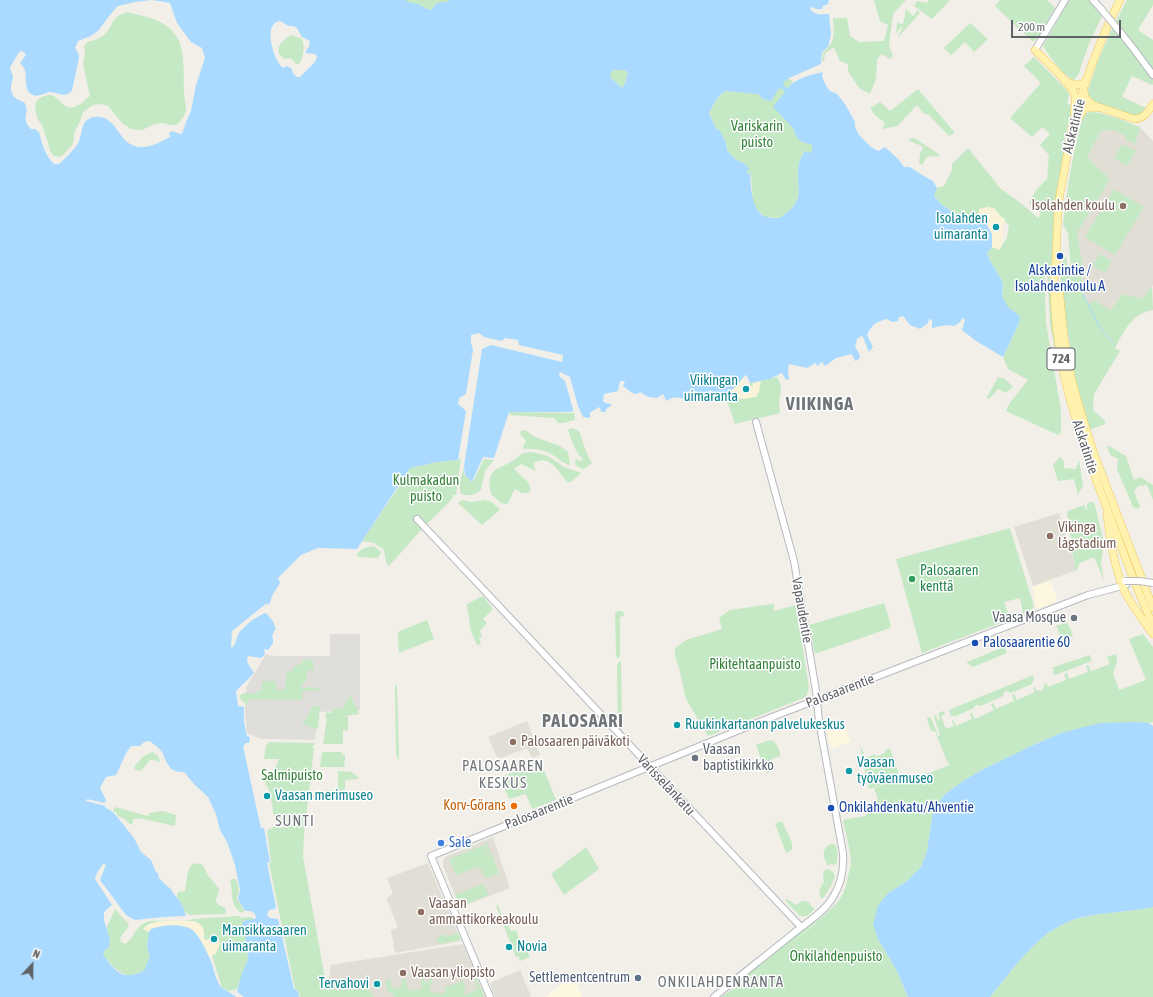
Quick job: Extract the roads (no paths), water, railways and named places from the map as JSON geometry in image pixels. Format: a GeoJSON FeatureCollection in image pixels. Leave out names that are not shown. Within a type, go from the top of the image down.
{"type":"FeatureCollection","features":[{"type":"Feature","properties":{"kind":"main road"},"geometry":{"type":"LineString","coordinates":[[1065,0],[1035,50],[1074,92],[1075,105],[1068,148]]}},
{"type":"Feature","properties":{"kind":"main road"},"geometry":{"type":"LineString","coordinates":[[1094,0],[1134,48],[1153,75]]}},
{"type":"Feature","properties":{"kind":"main road","name":"Alskatintie"},"geometry":{"type":"LineString","coordinates":[[1120,0],[1112,16],[1088,77],[1068,148],[1059,201],[1054,283],[1055,310],[1058,339],[1065,378],[1085,450],[1153,625]]}},
{"type":"Feature","properties":{"kind":"main road"},"geometry":{"type":"LineString","coordinates":[[1065,81],[1080,85],[1083,84],[1088,77]]}},
{"type":"Feature","properties":{"kind":"main road"},"geometry":{"type":"LineString","coordinates":[[1084,89],[1085,98],[1088,102],[1127,117],[1139,119],[1144,116],[1153,104]]}},
{"type":"Feature","properties":{"kind":"main road"},"geometry":{"type":"LineString","coordinates":[[1066,162],[1081,112],[1088,107],[1101,108]]}},
{"type":"Feature","properties":{"kind":"main road","name":"Alskatintie"},"geometry":{"type":"LineString","coordinates":[[1056,259],[1064,338],[1078,406],[1094,454],[1153,608]]}},
{"type":"Feature","properties":{"kind":"main road","name":"Vapaudentie"},"geometry":{"type":"LineString","coordinates":[[714,997],[821,910],[833,898],[840,883],[844,864],[819,722],[816,692],[794,561],[756,422]]}},
{"type":"Feature","properties":{"kind":"main road"},"geometry":{"type":"LineString","coordinates":[[1105,502],[1115,562],[1122,584],[1135,609],[1153,634]]}},
{"type":"Feature","properties":{"kind":"main road","name":"Varisselänkatu"},"geometry":{"type":"LineString","coordinates":[[417,520],[800,927]]}},
{"type":"Feature","properties":{"kind":"main road","name":"Palosaarentie"},"geometry":{"type":"LineString","coordinates":[[490,997],[431,856],[754,724],[1001,628],[1122,584],[1139,581],[1153,583]]}},
{"type":"Feature","properties":{"kind":"main road","name":"Palosaarentie"},"geometry":{"type":"LineString","coordinates":[[1122,584],[1153,586]]}},
{"type":"Feature","properties":{"kind":"water"},"geometry":{"type":"Polygon","coordinates":[[[0,0],[152,0],[405,0],[431,10],[440,2],[450,0],[829,0],[828,4],[823,6],[822,9],[816,9],[813,7],[810,8],[811,11],[815,13],[829,14],[831,35],[828,47],[822,52],[821,64],[789,78],[784,82],[783,86],[788,88],[799,79],[823,72],[822,76],[826,86],[830,91],[837,94],[845,104],[855,122],[855,127],[859,135],[871,147],[878,151],[885,147],[904,167],[910,167],[933,181],[937,188],[934,196],[942,205],[951,211],[958,221],[970,222],[979,214],[983,218],[992,234],[992,247],[987,252],[989,259],[1003,284],[1002,296],[1008,307],[1020,317],[1019,323],[1003,357],[976,341],[962,330],[965,320],[963,318],[954,326],[946,325],[932,328],[932,320],[929,319],[928,323],[920,329],[910,325],[903,316],[899,317],[898,321],[892,322],[887,319],[877,322],[871,328],[867,335],[873,347],[869,352],[863,337],[861,336],[857,339],[855,347],[860,358],[855,361],[852,354],[836,358],[825,366],[822,362],[818,366],[815,363],[807,368],[789,364],[789,379],[786,380],[782,373],[770,379],[750,383],[745,375],[731,390],[713,398],[711,390],[707,395],[698,395],[692,399],[672,398],[666,401],[663,394],[657,398],[648,397],[640,392],[637,394],[632,393],[623,386],[625,381],[620,381],[618,391],[604,394],[603,401],[611,404],[611,406],[607,408],[605,412],[601,412],[600,407],[590,412],[590,418],[583,417],[578,406],[570,377],[560,372],[559,376],[565,381],[573,409],[572,412],[509,412],[494,458],[483,457],[472,482],[465,475],[464,466],[482,349],[491,345],[562,362],[563,355],[519,345],[518,340],[505,338],[501,341],[484,337],[479,333],[471,335],[473,350],[466,394],[459,398],[458,404],[466,411],[458,460],[437,462],[410,468],[357,549],[318,548],[301,555],[278,578],[280,583],[273,594],[269,605],[267,603],[232,631],[231,647],[233,647],[238,635],[246,625],[266,613],[273,621],[276,630],[274,631],[272,637],[273,643],[268,650],[264,649],[265,654],[261,658],[248,656],[247,662],[254,673],[236,691],[238,706],[244,707],[244,722],[247,736],[250,737],[249,743],[246,743],[243,747],[261,828],[264,828],[270,862],[267,863],[276,907],[275,909],[269,910],[267,916],[278,919],[294,989],[298,991],[299,997],[244,997],[237,992],[241,976],[248,959],[242,923],[246,920],[255,919],[256,917],[252,912],[245,911],[238,899],[240,890],[235,865],[208,797],[184,772],[178,772],[171,768],[162,752],[149,741],[144,742],[140,746],[131,746],[126,753],[116,775],[106,777],[100,788],[106,800],[105,803],[87,799],[86,801],[105,806],[114,813],[134,838],[141,852],[151,860],[159,878],[171,889],[180,902],[186,916],[135,920],[126,915],[100,880],[106,865],[103,864],[95,879],[112,905],[104,912],[104,920],[110,940],[109,947],[103,954],[118,972],[126,975],[133,975],[144,971],[148,961],[150,955],[147,948],[149,932],[151,929],[171,925],[187,927],[194,931],[197,935],[211,961],[221,987],[236,997],[0,997],[0,0]],[[152,0],[118,6],[99,30],[91,36],[78,41],[75,48],[79,54],[78,63],[72,90],[68,94],[63,95],[49,92],[38,96],[31,94],[27,89],[24,68],[20,63],[26,55],[24,52],[20,51],[10,68],[13,77],[11,92],[18,100],[24,102],[26,106],[26,122],[31,129],[35,129],[39,132],[46,153],[54,164],[59,164],[78,144],[84,123],[93,117],[101,117],[106,119],[114,126],[124,139],[137,147],[147,147],[157,144],[170,137],[169,133],[172,131],[182,134],[191,111],[196,85],[205,58],[202,48],[191,42],[177,23],[170,3],[152,0]],[[280,21],[276,22],[272,28],[271,34],[272,45],[277,61],[283,68],[286,66],[289,67],[297,77],[300,77],[315,62],[317,56],[315,54],[306,53],[310,41],[302,37],[297,28],[280,21]],[[613,70],[610,75],[611,78],[622,88],[628,73],[625,70],[613,70]],[[779,88],[771,101],[763,99],[758,94],[726,91],[718,98],[709,113],[716,130],[719,129],[726,143],[727,150],[735,159],[745,164],[749,168],[747,172],[748,174],[751,173],[752,194],[755,206],[767,217],[780,218],[796,203],[799,193],[799,163],[805,151],[810,153],[812,151],[812,145],[800,141],[791,126],[773,107],[785,92],[784,90],[779,88]]]}},
{"type":"Feature","properties":{"kind":"water"},"geometry":{"type":"Polygon","coordinates":[[[1100,723],[1149,723],[1153,726],[1153,907],[1083,917],[1054,929],[1030,949],[990,997],[908,997],[897,971],[878,939],[873,924],[878,906],[888,893],[906,882],[921,867],[927,851],[933,811],[944,795],[980,771],[1061,733],[1100,723]]]}},
{"type":"Feature","properties":{"kind":"waterway"},"geometry":{"type":"LineString","coordinates":[[1083,294],[1100,328],[1113,342]]}},
{"type":"Feature","properties":{"kind":"place","name":"Isolahden koulu"},"geometry":{"type":"Point","coordinates":[1123,206]}},
{"type":"Feature","properties":{"kind":"place","name":"Isolahden uimaranta"},"geometry":{"type":"Point","coordinates":[996,227]}},
{"type":"Feature","properties":{"kind":"place","name":"Alskatintie / Isolahdenkoulu A"},"geometry":{"type":"Point","coordinates":[1060,256]}},
{"type":"Feature","properties":{"kind":"place","name":"Viikingan uimaranta"},"geometry":{"type":"Point","coordinates":[746,389]}},
{"type":"Feature","properties":{"kind":"place","name":"Vikinga lågstadium"},"geometry":{"type":"Point","coordinates":[1050,536]}},
{"type":"Feature","properties":{"kind":"place","name":"Palosaaren kenttä"},"geometry":{"type":"Point","coordinates":[912,579]}},
{"type":"Feature","properties":{"kind":"place","name":"Vaasa Mosque"},"geometry":{"type":"Point","coordinates":[1074,618]}},
{"type":"Feature","properties":{"kind":"place","name":"Palosaarentie 60"},"geometry":{"type":"Point","coordinates":[975,643]}},
{"type":"Feature","properties":{"kind":"place","name":"Ruukinkartanon palvelukeskus"},"geometry":{"type":"Point","coordinates":[677,725]}},
{"type":"Feature","properties":{"kind":"place","name":"Palosaaren päiväkoti"},"geometry":{"type":"Point","coordinates":[513,742]}},
{"type":"Feature","properties":{"kind":"place","name":"Vaasan baptistikirkko"},"geometry":{"type":"Point","coordinates":[695,758]}},
{"type":"Feature","properties":{"kind":"place","name":"Vaasan työväenmuseo"},"geometry":{"type":"Point","coordinates":[849,771]}},
{"type":"Feature","properties":{"kind":"place","name":"Vaasan merimuseo"},"geometry":{"type":"Point","coordinates":[267,796]}},
{"type":"Feature","properties":{"kind":"place","name":"Korv-Görans"},"geometry":{"type":"Point","coordinates":[514,806]}},
{"type":"Feature","properties":{"kind":"place","name":"Onkilahdenkatu/Ahventie"},"geometry":{"type":"Point","coordinates":[831,808]}},
{"type":"Feature","properties":{"kind":"place","name":"Sale"},"geometry":{"type":"Point","coordinates":[441,843]}},
{"type":"Feature","properties":{"kind":"place","name":"Vaasan ammattikorkeakoulu"},"geometry":{"type":"Point","coordinates":[421,912]}},
{"type":"Feature","properties":{"kind":"place","name":"Mansikkasaaren uimaranta"},"geometry":{"type":"Point","coordinates":[214,939]}},
{"type":"Feature","properties":{"kind":"place","name":"Novia"},"geometry":{"type":"Point","coordinates":[509,947]}},
{"type":"Feature","properties":{"kind":"place","name":"Vaasan yliopisto"},"geometry":{"type":"Point","coordinates":[403,973]}},
{"type":"Feature","properties":{"kind":"place","name":"Settlementcentrum"},"geometry":{"type":"Point","coordinates":[638,978]}},
{"type":"Feature","properties":{"kind":"place","name":"Tervahovi"},"geometry":{"type":"Point","coordinates":[377,984]}},
{"type":"Feature","properties":{"kind":"district","name":"VIIKINGA"},"geometry":{"type":"Point","coordinates":[820,404]}},
{"type":"Feature","properties":{"kind":"district","name":"PALOSAARI"},"geometry":{"type":"Point","coordinates":[583,721]}},
{"type":"Feature","properties":{"kind":"district","name":"PALOSAAREN KESKUS"},"geometry":{"type":"Point","coordinates":[503,774]}},
{"type":"Feature","properties":{"kind":"district","name":"SUNTI"},"geometry":{"type":"Point","coordinates":[295,821]}},
{"type":"Feature","properties":{"kind":"district","name":"ONKILAHDENRANTA"},"geometry":{"type":"Point","coordinates":[721,982]}},
{"type":"Feature","properties":{"kind":"park label","name":"Variskarin puisto"},"geometry":{"type":"Point","coordinates":[757,136]}},
{"type":"Feature","properties":{"kind":"park label","name":"Kulmakadun puisto"},"geometry":{"type":"Point","coordinates":[426,490]}},
{"type":"Feature","properties":{"kind":"park label","name":"Pikitehtaanpuisto"},"geometry":{"type":"Point","coordinates":[755,665]}},
{"type":"Feature","properties":{"kind":"park label","name":"Salmipuisto"},"geometry":{"type":"Point","coordinates":[292,776]}},
{"type":"Feature","properties":{"kind":"park label","name":"Onkilahdenpuisto"},"geometry":{"type":"Point","coordinates":[836,957]}}]}
